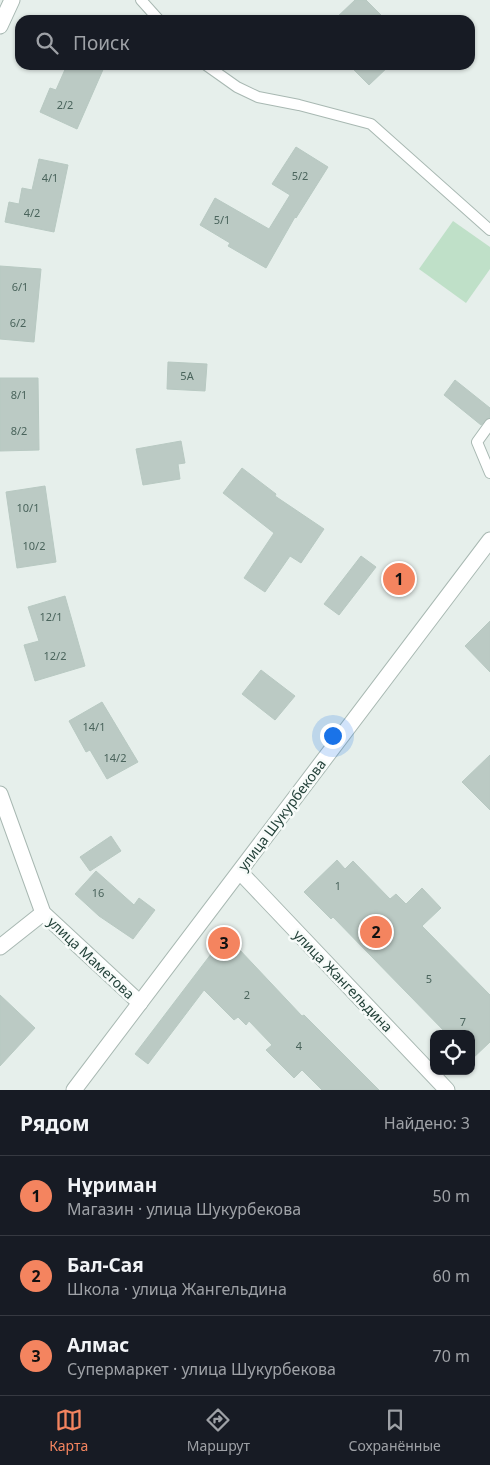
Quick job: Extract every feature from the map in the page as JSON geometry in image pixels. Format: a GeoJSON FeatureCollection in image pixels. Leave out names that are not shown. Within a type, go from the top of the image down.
{"type":"FeatureCollection","features":[{"type":"Feature","properties":{"kind":"street"},"geometry":{"type":"LineString","coordinates":[[0,26],[12,0]]}},
{"type":"Feature","properties":{"kind":"street","name":"улица Шукурбекова"},"geometry":{"type":"LineString","coordinates":[[74,1090],[490,540]]}},
{"type":"Feature","properties":{"kind":"street","name":"улица Маметова"},"geometry":{"type":"LineString","coordinates":[[0,794],[43,913],[140,1003]]}},
{"type":"Feature","properties":{"kind":"street","name":"улица Жангельдина"},"geometry":{"type":"LineString","coordinates":[[240,872],[447,1090]]}},
{"type":"Feature","properties":{"kind":"street","name":"улица Маметова"},"geometry":{"type":"LineString","coordinates":[[0,947],[43,913]]}},
{"type":"Feature","properties":{"kind":"lane"},"geometry":{"type":"LineString","coordinates":[[140,0],[155,15]]}},
{"type":"Feature","properties":{"kind":"lane"},"geometry":{"type":"LineString","coordinates":[[213,70],[258,97],[299,105],[371,124],[490,230]]}},
{"type":"Feature","properties":{"kind":"lane"},"geometry":{"type":"LineString","coordinates":[[490,424],[477,442],[490,473]]}},
{"type":"Feature","properties":{"kind":"green space"},"geometry":{"type":"Polygon","coordinates":[[[453,221],[490,247],[490,269],[466,303],[419,269],[453,221]]]}},
{"type":"Feature","properties":{"kind":"building"},"geometry":{"type":"Polygon","coordinates":[[[355,0],[366,0],[381,15],[339,15],[355,0]]]}},
{"type":"Feature","properties":{"kind":"building"},"geometry":{"type":"Polygon","coordinates":[[[65,70],[103,70],[77,129],[40,112],[50,88],[56,90],[65,70]]]}},
{"type":"Feature","properties":{"kind":"building"},"geometry":{"type":"Polygon","coordinates":[[[354,70],[385,70],[369,85],[354,70]]]}},
{"type":"Feature","properties":{"kind":"building"},"geometry":{"type":"Polygon","coordinates":[[[296,147],[328,167],[295,217],[266,268],[228,246],[230,243],[200,225],[215,198],[269,229],[290,195],[272,184],[296,147]]]}},
{"type":"Feature","properties":{"kind":"building"},"geometry":{"type":"Polygon","coordinates":[[[39,159],[68,165],[54,232],[5,222],[9,202],[19,204],[22,188],[32,190],[39,159]]]}},
{"type":"Feature","properties":{"kind":"building"},"geometry":{"type":"Polygon","coordinates":[[[0,266],[41,269],[34,342],[0,339],[0,266]]]}},
{"type":"Feature","properties":{"kind":"building"},"geometry":{"type":"Polygon","coordinates":[[[168,362],[207,364],[205,391],[167,389],[168,362]]]}},
{"type":"Feature","properties":{"kind":"building"},"geometry":{"type":"Polygon","coordinates":[[[0,378],[38,378],[39,450],[0,451],[0,378]]]}},
{"type":"Feature","properties":{"kind":"building"},"geometry":{"type":"Polygon","coordinates":[[[455,380],[490,408],[490,417],[481,425],[444,395],[455,380]]]}},
{"type":"Feature","properties":{"kind":"building"},"geometry":{"type":"Polygon","coordinates":[[[181,441],[185,463],[178,464],[180,479],[143,485],[136,449],[181,441]]]}},
{"type":"Feature","properties":{"kind":"building"},"geometry":{"type":"Polygon","coordinates":[[[242,468],[276,494],[275,496],[324,529],[301,563],[290,556],[265,592],[244,578],[274,533],[223,493],[242,468]]]}},
{"type":"Feature","properties":{"kind":"building"},"geometry":{"type":"Polygon","coordinates":[[[45,486],[56,562],[17,568],[6,492],[45,486]]]}},
{"type":"Feature","properties":{"kind":"building"},"geometry":{"type":"Polygon","coordinates":[[[361,556],[376,567],[339,615],[324,604],[361,556]]]}},
{"type":"Feature","properties":{"kind":"building"},"geometry":{"type":"Polygon","coordinates":[[[65,596],[85,666],[35,681],[24,645],[39,641],[28,607],[65,596]]]}},
{"type":"Feature","properties":{"kind":"building"},"geometry":{"type":"Polygon","coordinates":[[[490,621],[490,672],[465,646],[490,621]]]}},
{"type":"Feature","properties":{"kind":"building"},"geometry":{"type":"Polygon","coordinates":[[[261,670],[295,696],[275,720],[242,694],[261,670]]]}},
{"type":"Feature","properties":{"kind":"building"},"geometry":{"type":"Polygon","coordinates":[[[102,702],[138,762],[107,779],[90,750],[86,752],[69,721],[102,702]]]}},
{"type":"Feature","properties":{"kind":"building"},"geometry":{"type":"Polygon","coordinates":[[[490,755],[490,810],[462,782],[490,755]]]}},
{"type":"Feature","properties":{"kind":"building"},"geometry":{"type":"Polygon","coordinates":[[[111,836],[121,851],[90,871],[80,857],[111,836]]]}},
{"type":"Feature","properties":{"kind":"building"},"geometry":{"type":"Polygon","coordinates":[[[337,860],[345,869],[353,861],[390,899],[396,894],[406,904],[422,888],[441,908],[422,926],[490,995],[490,1042],[475,1056],[475,1030],[443,1030],[333,917],[331,919],[304,892],[337,860]]]}},
{"type":"Feature","properties":{"kind":"building"},"geometry":{"type":"Polygon","coordinates":[[[96,871],[134,905],[139,898],[155,910],[133,939],[99,916],[75,894],[96,871]]]}},
{"type":"Feature","properties":{"kind":"building"},"geometry":{"type":"Polygon","coordinates":[[[224,937],[237,947],[302,1016],[304,1015],[379,1090],[322,1090],[302,1070],[294,1078],[266,1050],[272,1045],[249,1021],[246,1025],[238,1017],[234,1020],[204,990],[148,1064],[135,1054],[224,937]]]}},
{"type":"Feature","properties":{"kind":"building"},"geometry":{"type":"Polygon","coordinates":[[[0,995],[35,1028],[0,1066],[0,995]]]}},
{"type":"Feature","properties":{"kind":"place","name":"Нұриман"},"geometry":{"type":"Point","coordinates":[399,579]}},
{"type":"Feature","properties":{"kind":"place","name":"Бал-Сая"},"geometry":{"type":"Point","coordinates":[376,932]}},
{"type":"Feature","properties":{"kind":"place","name":"Алмас"},"geometry":{"type":"Point","coordinates":[224,943]}}]}
